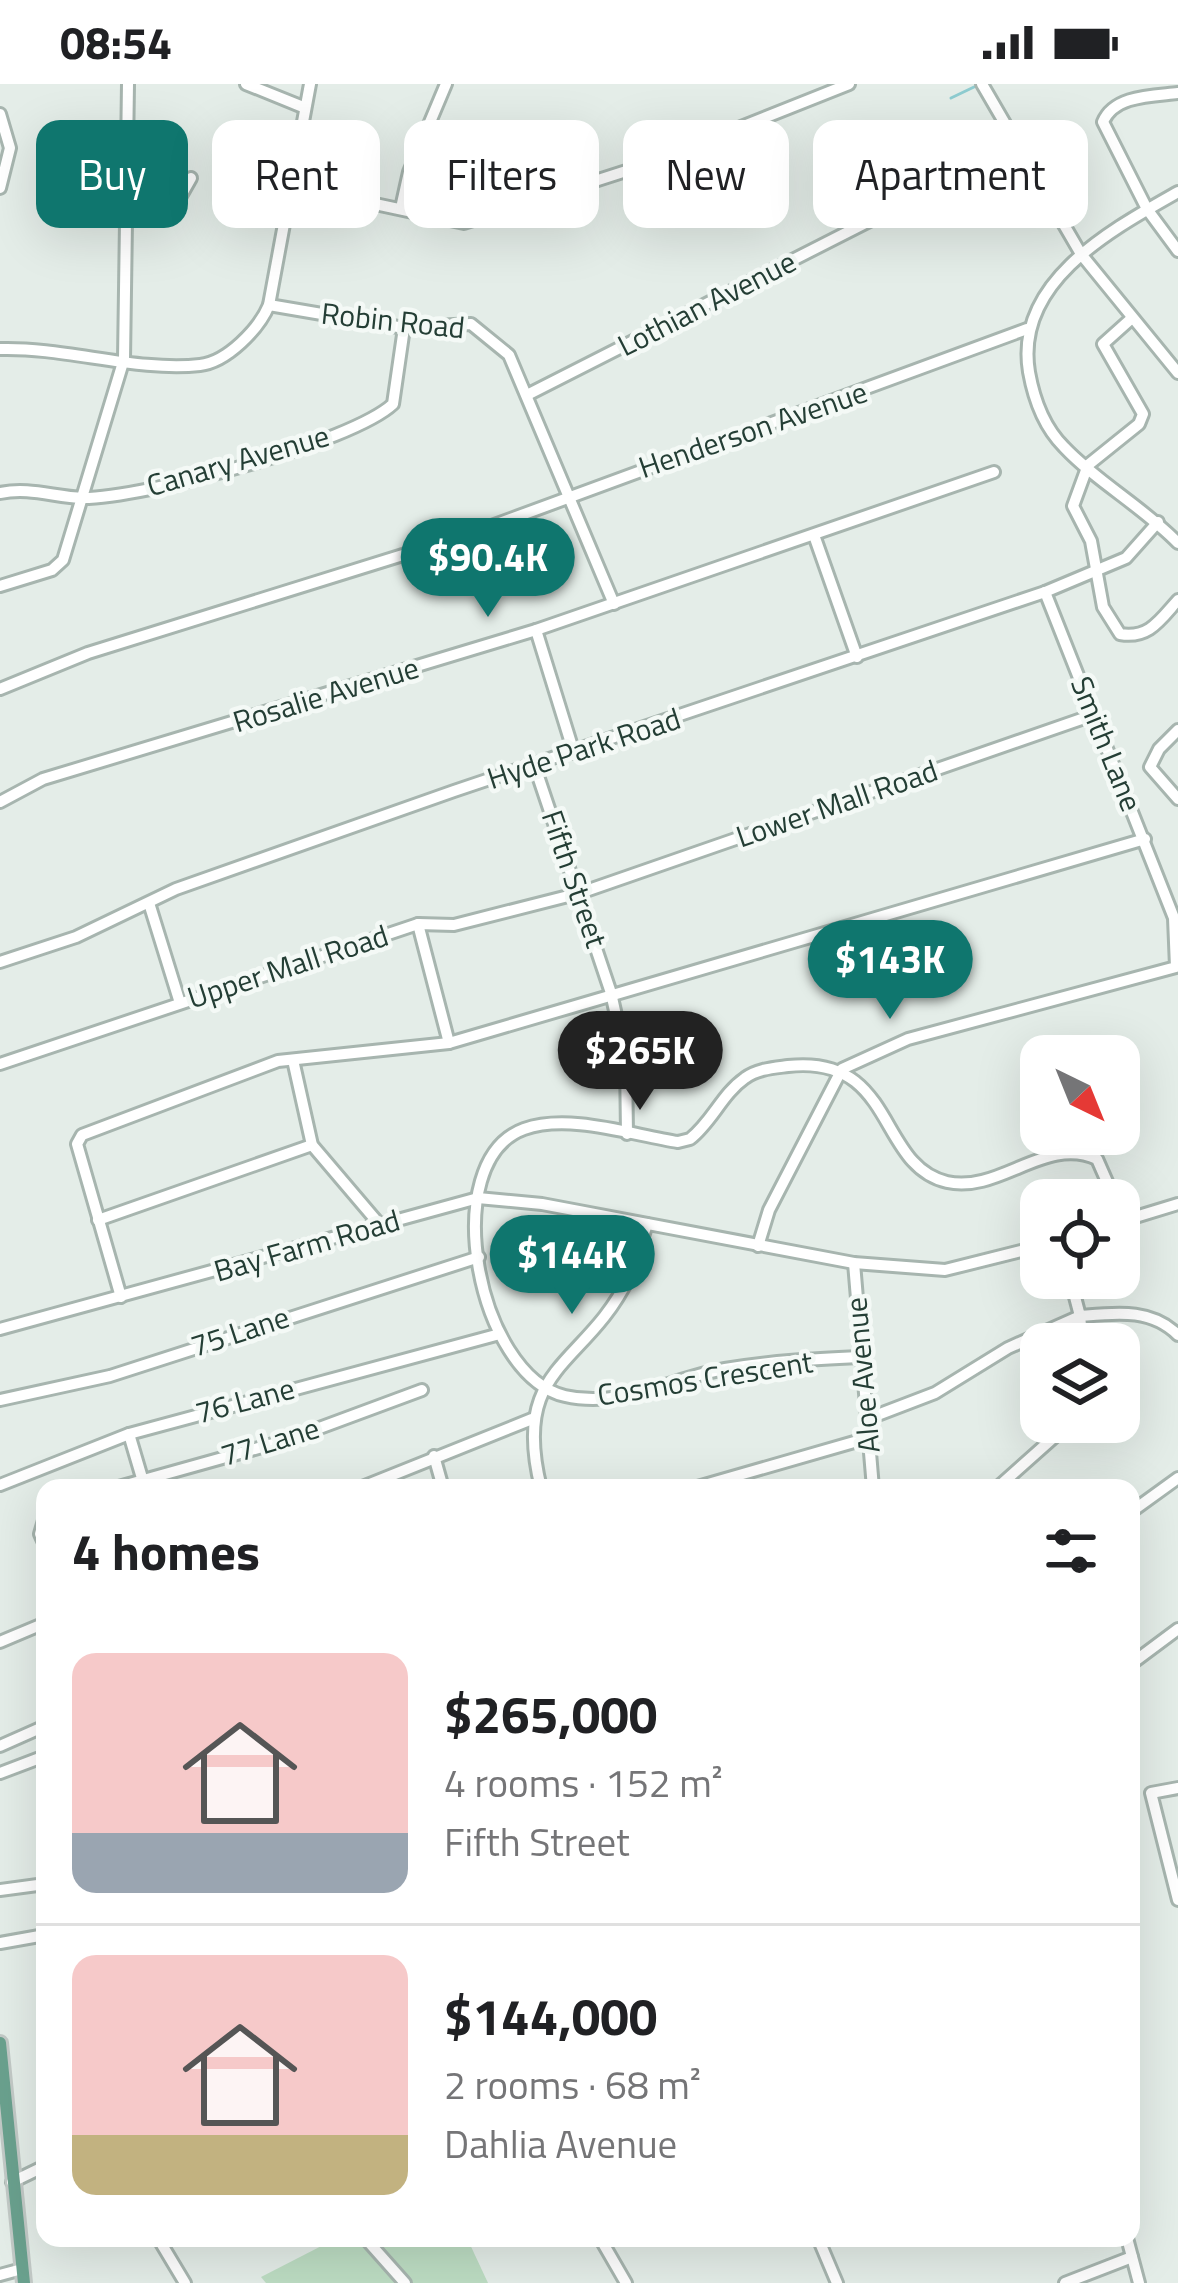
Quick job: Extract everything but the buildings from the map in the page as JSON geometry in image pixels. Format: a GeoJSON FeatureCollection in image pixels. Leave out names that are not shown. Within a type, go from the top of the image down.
{"type":"FeatureCollection","features":[{"type":"Feature","properties":{"kind":"main road"},"geometry":{"type":"LineString","coordinates":[[0,2043],[5,2159],[12,2182],[22,2276]]}},
{"type":"Feature","properties":{"kind":"street"},"geometry":{"type":"LineString","coordinates":[[127,120],[128,84]]}},
{"type":"Feature","properties":{"kind":"street"},"geometry":{"type":"LineString","coordinates":[[246,84],[303,107]]}},
{"type":"Feature","properties":{"kind":"street"},"geometry":{"type":"LineString","coordinates":[[301,120],[310,84]]}},
{"type":"Feature","properties":{"kind":"street"},"geometry":{"type":"LineString","coordinates":[[401,208],[409,172],[446,84]]}},
{"type":"Feature","properties":{"kind":"street"},"geometry":{"type":"LineString","coordinates":[[380,204],[464,223],[488,218],[651,163],[849,84]]}},
{"type":"Feature","properties":{"kind":"street"},"geometry":{"type":"LineString","coordinates":[[982,84],[1001,120]]}},
{"type":"Feature","properties":{"kind":"street"},"geometry":{"type":"LineString","coordinates":[[1178,92],[1120,103],[1108,110],[1103,122],[1147,209],[1178,251]]}},
{"type":"Feature","properties":{"kind":"street"},"geometry":{"type":"LineString","coordinates":[[0,114],[10,148],[0,188]]}},
{"type":"Feature","properties":{"kind":"street"},"geometry":{"type":"LineString","coordinates":[[188,183],[191,178]]}},
{"type":"Feature","properties":{"kind":"street"},"geometry":{"type":"LineString","coordinates":[[1178,192],[1081,254],[1046,292],[1027,329],[1033,393],[1067,452],[1178,542]]}},
{"type":"Feature","properties":{"kind":"street"},"geometry":{"type":"LineString","coordinates":[[0,586],[58,566],[82,498],[124,359],[125,228]]}},
{"type":"Feature","properties":{"kind":"street"},"geometry":{"type":"LineString","coordinates":[[0,349],[203,365],[261,323],[269,305],[283,228]]}},
{"type":"Feature","properties":{"kind":"street","name":"Lothian Avenue"},"geometry":{"type":"LineString","coordinates":[[527,395],[856,228]]}},
{"type":"Feature","properties":{"kind":"street"},"geometry":{"type":"LineString","coordinates":[[1065,228],[1178,373]]}},
{"type":"Feature","properties":{"kind":"street","name":"Robin Road"},"geometry":{"type":"LineString","coordinates":[[269,305],[404,328],[471,324],[508,356],[527,395]]}},
{"type":"Feature","properties":{"kind":"street"},"geometry":{"type":"LineString","coordinates":[[1132,318],[1103,344],[1143,414],[1139,424],[1088,465],[1073,506],[1099,569],[1103,607],[1120,634],[1137,637],[1152,629],[1178,600]]}},
{"type":"Feature","properties":{"kind":"street","name":"Canary Avenue"},"geometry":{"type":"LineString","coordinates":[[0,493],[48,491],[82,498],[181,481],[336,435],[381,415],[397,390],[404,328]]}},
{"type":"Feature","properties":{"kind":"street","name":"Henderson Avenue"},"geometry":{"type":"LineString","coordinates":[[0,689],[88,653],[467,535],[1027,329]]}},
{"type":"Feature","properties":{"kind":"street"},"geometry":{"type":"LineString","coordinates":[[527,395],[614,604]]}},
{"type":"Feature","properties":{"kind":"street","name":"Rosalie Avenue"},"geometry":{"type":"LineString","coordinates":[[0,802],[43,779],[536,630],[815,538],[994,472]]}},
{"type":"Feature","properties":{"kind":"street","name":"Hyde Park Road"},"geometry":{"type":"LineString","coordinates":[[0,962],[76,937],[148,902],[454,790],[535,767],[1045,592],[1126,558],[1158,522]]}},
{"type":"Feature","properties":{"kind":"street"},"geometry":{"type":"LineString","coordinates":[[815,538],[857,657]]}},
{"type":"Feature","properties":{"kind":"street","name":"Smith Lane"},"geometry":{"type":"LineString","coordinates":[[1045,592],[1176,917],[1176,967]]}},
{"type":"Feature","properties":{"kind":"street"},"geometry":{"type":"LineString","coordinates":[[536,630],[574,752]]}},
{"type":"Feature","properties":{"kind":"street","name":"Lower Mall Road"},"geometry":{"type":"LineString","coordinates":[[580,893],[1093,715]]}},
{"type":"Feature","properties":{"kind":"street"},"geometry":{"type":"LineString","coordinates":[[1178,730],[1159,748],[1150,767],[1157,782],[1178,799]]}},
{"type":"Feature","properties":{"kind":"street","name":"Fifth Street"},"geometry":{"type":"LineString","coordinates":[[535,767],[611,993],[626,1060],[627,1134]]}},
{"type":"Feature","properties":{"kind":"street"},"geometry":{"type":"LineString","coordinates":[[121,1298],[77,1144],[82,1135],[293,1060],[449,1043],[1145,839]]}},
{"type":"Feature","properties":{"kind":"street","name":"Upper Mall Road"},"geometry":{"type":"LineString","coordinates":[[0,1064],[418,924],[454,925],[580,893]]}},
{"type":"Feature","properties":{"kind":"street"},"geometry":{"type":"LineString","coordinates":[[148,902],[180,1003]]}},
{"type":"Feature","properties":{"kind":"street"},"geometry":{"type":"LineString","coordinates":[[418,924],[449,1043]]}},
{"type":"Feature","properties":{"kind":"street"},"geometry":{"type":"LineString","coordinates":[[543,1387],[509,1356],[496,1335],[478,1257],[478,1198],[499,1145],[523,1130],[555,1124],[678,1142],[690,1139],[748,1074],[796,1065],[842,1069],[908,1040],[1176,967]]}},
{"type":"Feature","properties":{"kind":"street"},"geometry":{"type":"LineString","coordinates":[[293,1060],[312,1145],[380,1225]]}},
{"type":"Feature","properties":{"kind":"street"},"geometry":{"type":"LineString","coordinates":[[842,1069],[856,1080],[919,1164],[948,1183],[973,1181],[1070,1150],[1097,1159],[1106,1179]]}},
{"type":"Feature","properties":{"kind":"street"},"geometry":{"type":"LineString","coordinates":[[758,1246],[779,1189],[842,1069]]}},
{"type":"Feature","properties":{"kind":"street"},"geometry":{"type":"LineString","coordinates":[[98,1220],[312,1145]]}},
{"type":"Feature","properties":{"kind":"street","name":"Bay Farm Road"},"geometry":{"type":"LineString","coordinates":[[0,1329],[478,1198],[854,1263],[945,1270],[1020,1251]]}},
{"type":"Feature","properties":{"kind":"street"},"geometry":{"type":"LineString","coordinates":[[1140,1213],[1178,1204]]}},
{"type":"Feature","properties":{"kind":"street"},"geometry":{"type":"LineString","coordinates":[[540,1479],[532,1419],[543,1387],[628,1279],[647,1224]]}},
{"type":"Feature","properties":{"kind":"street","name":"75 Lane"},"geometry":{"type":"LineString","coordinates":[[0,1400],[110,1376],[478,1257]]}},
{"type":"Feature","properties":{"kind":"street","name":"Aloe Avenue"},"geometry":{"type":"LineString","coordinates":[[854,1263],[872,1479]]}},
{"type":"Feature","properties":{"kind":"street"},"geometry":{"type":"LineString","coordinates":[[1076,1299],[1081,1323]]}},
{"type":"Feature","properties":{"kind":"street"},"geometry":{"type":"LineString","coordinates":[[867,1419],[935,1393],[1008,1348],[1080,1316],[1125,1312],[1164,1321],[1178,1335]]}},
{"type":"Feature","properties":{"kind":"street","name":"76 Lane"},"geometry":{"type":"LineString","coordinates":[[0,1485],[129,1434],[496,1335]]}},
{"type":"Feature","properties":{"kind":"street","name":"Cosmos Crescent"},"geometry":{"type":"LineString","coordinates":[[543,1387],[566,1396],[618,1399],[725,1369],[862,1357]]}},
{"type":"Feature","properties":{"kind":"street","name":"77 Lane"},"geometry":{"type":"LineString","coordinates":[[142,1478],[287,1441],[422,1390]]}},
{"type":"Feature","properties":{"kind":"street"},"geometry":{"type":"LineString","coordinates":[[381,1479],[532,1419]]}},
{"type":"Feature","properties":{"kind":"street"},"geometry":{"type":"LineString","coordinates":[[129,1434],[142,1478]]}},
{"type":"Feature","properties":{"kind":"street"},"geometry":{"type":"LineString","coordinates":[[725,1479],[868,1438]]}},
{"type":"Feature","properties":{"kind":"street"},"geometry":{"type":"LineString","coordinates":[[1007,1479],[1047,1443]]}},
{"type":"Feature","properties":{"kind":"street"},"geometry":{"type":"LineString","coordinates":[[434,1456],[440,1479]]}},
{"type":"Feature","properties":{"kind":"street"},"geometry":{"type":"LineString","coordinates":[[1140,1505],[1178,1478]]}},
{"type":"Feature","properties":{"kind":"street"},"geometry":{"type":"LineString","coordinates":[[0,1642],[36,1627]]}},
{"type":"Feature","properties":{"kind":"street"},"geometry":{"type":"LineString","coordinates":[[1140,1657],[1178,1629]]}},
{"type":"Feature","properties":{"kind":"street"},"geometry":{"type":"LineString","coordinates":[[0,1746],[36,1730]]}},
{"type":"Feature","properties":{"kind":"street"},"geometry":{"type":"LineString","coordinates":[[0,1773],[36,1759]]}},
{"type":"Feature","properties":{"kind":"street"},"geometry":{"type":"LineString","coordinates":[[1178,1788],[1151,1793],[1178,1900]]}},
{"type":"Feature","properties":{"kind":"street"},"geometry":{"type":"LineString","coordinates":[[0,1890],[36,1885]]}},
{"type":"Feature","properties":{"kind":"street"},"geometry":{"type":"LineString","coordinates":[[0,1943],[36,1937]]}},
{"type":"Feature","properties":{"kind":"street"},"geometry":{"type":"LineString","coordinates":[[12,2182],[36,2170]]}},
{"type":"Feature","properties":{"kind":"street"},"geometry":{"type":"LineString","coordinates":[[163,2247],[185,2283]]}},
{"type":"Feature","properties":{"kind":"street"},"geometry":{"type":"LineString","coordinates":[[373,2247],[405,2283]]}},
{"type":"Feature","properties":{"kind":"street"},"geometry":{"type":"LineString","coordinates":[[605,2247],[626,2283]]}},
{"type":"Feature","properties":{"kind":"street"},"geometry":{"type":"LineString","coordinates":[[822,2247],[837,2283]]}},
{"type":"Feature","properties":{"kind":"street"},"geometry":{"type":"LineString","coordinates":[[1129,2247],[1139,2283]]}},
{"type":"Feature","properties":{"kind":"street"},"geometry":{"type":"LineString","coordinates":[[1065,2283],[1132,2257]]}},
{"type":"Feature","properties":{"kind":"street"},"geometry":{"type":"LineString","coordinates":[[0,2275],[22,2276]]}},
{"type":"Feature","properties":{"kind":"green space"},"geometry":{"type":"Polygon","coordinates":[[[319,2247],[471,2247],[488,2283],[266,2283],[261,2277],[319,2247]]]}},
{"type":"Feature","properties":{"kind":"waterway"},"geometry":{"type":"LineString","coordinates":[[951,98],[974,87]]}}]}
